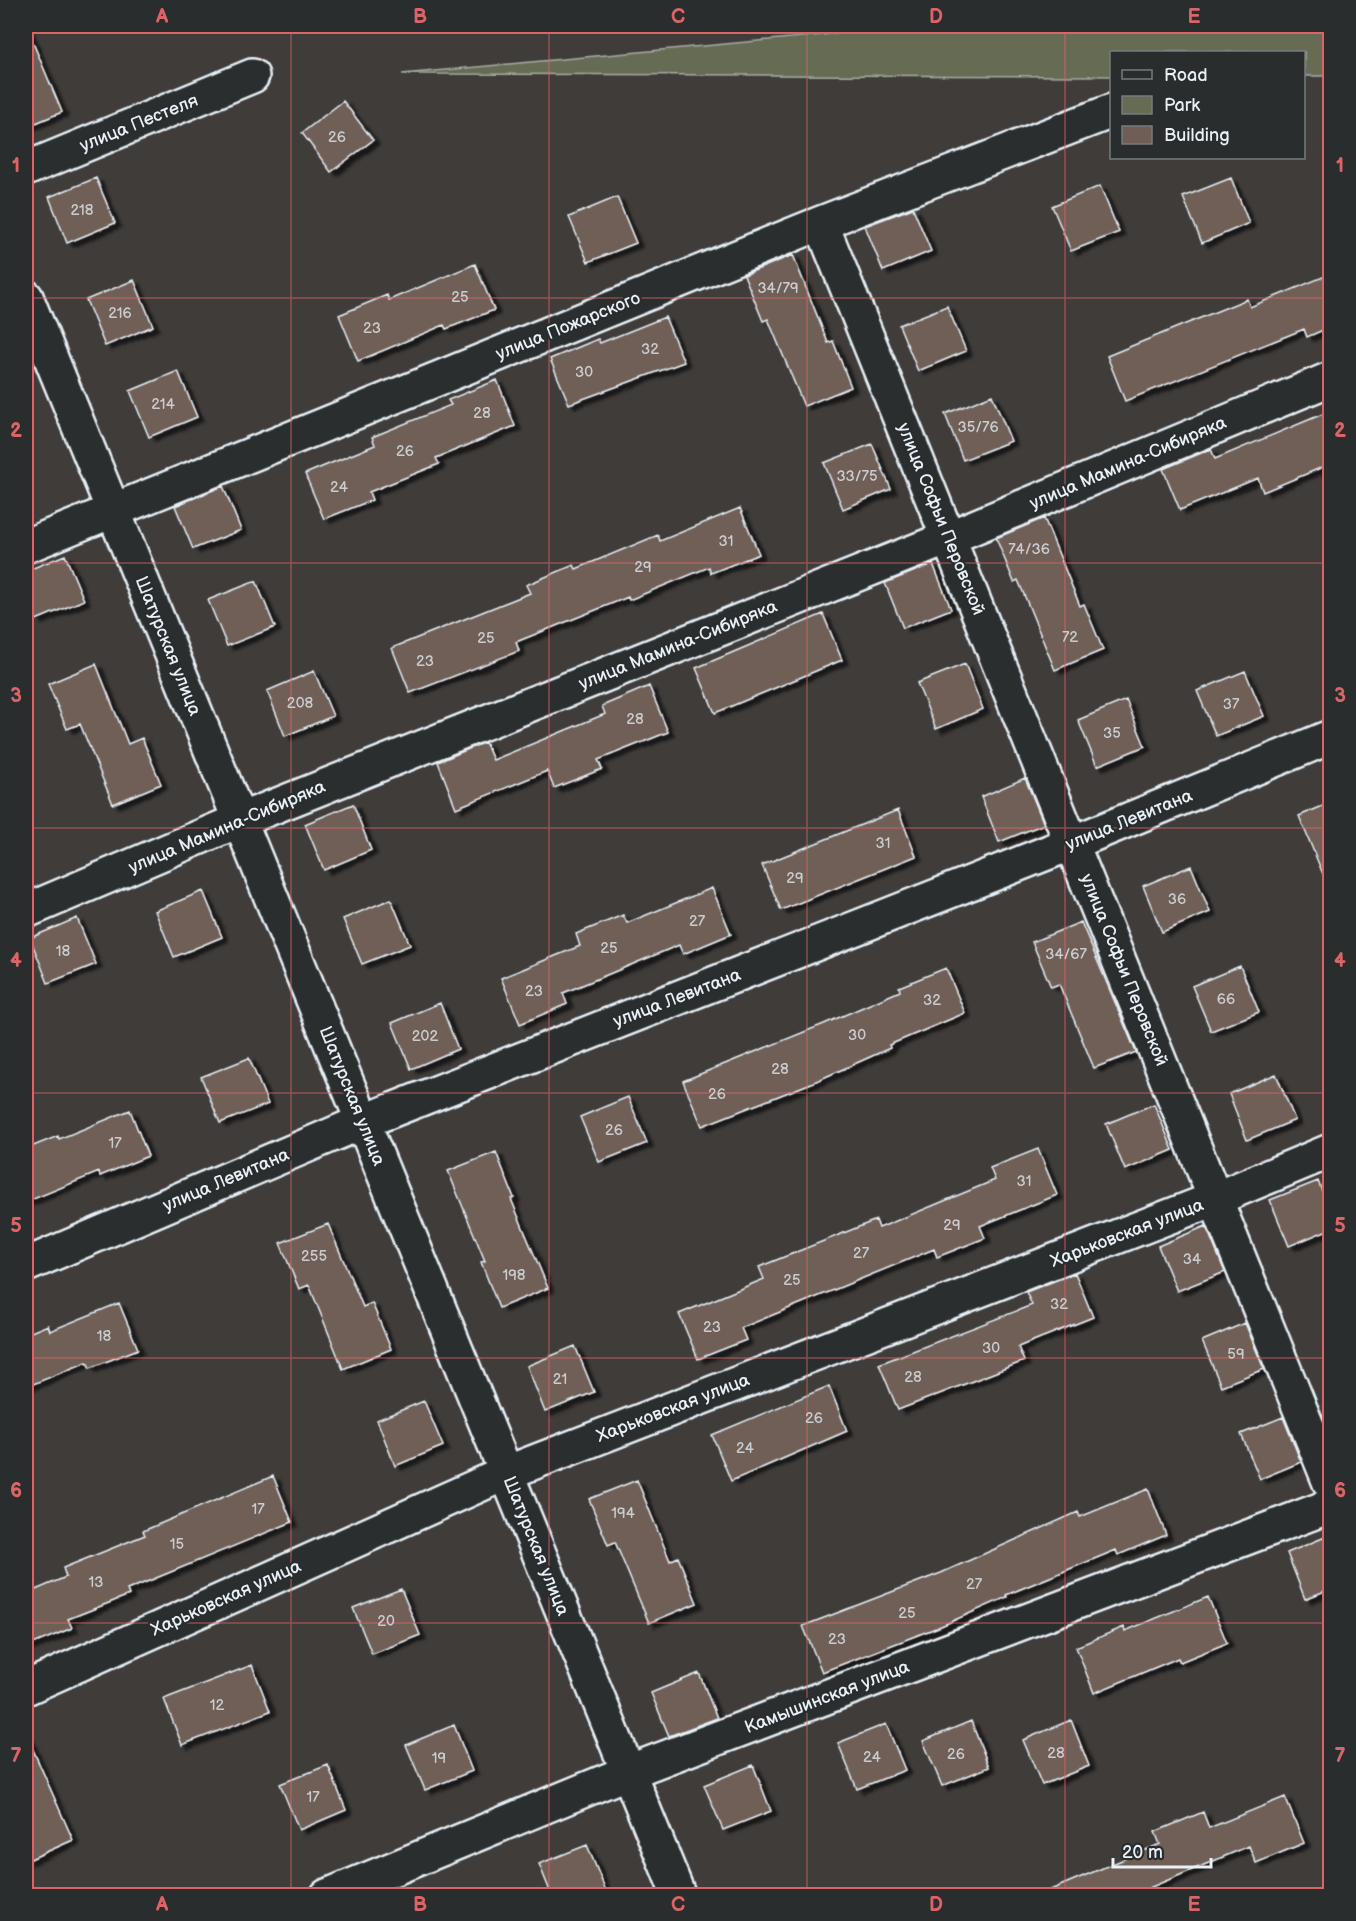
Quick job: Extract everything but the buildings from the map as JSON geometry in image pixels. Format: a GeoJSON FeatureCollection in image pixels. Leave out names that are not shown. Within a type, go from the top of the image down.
{"type":"FeatureCollection","features":[{"type":"Feature","properties":{"kind":"street","name":"улица Пестеля"},"geometry":{"type":"LineString","coordinates":[[26,169],[252,76]]}},
{"type":"Feature","properties":{"kind":"street","name":"улица Пожарского"},"geometry":{"type":"LineString","coordinates":[[26,546],[821,223],[1110,112]]}},
{"type":"Feature","properties":{"kind":"street","name":"улица Софьи Перовской"},"geometry":{"type":"LineString","coordinates":[[821,223],[1217,1198],[1330,1483]]}},
{"type":"Feature","properties":{"kind":"street","name":"Шатурская улица"},"geometry":{"type":"LineString","coordinates":[[26,297],[679,1896]]}},
{"type":"Feature","properties":{"kind":"street","name":"улица Мамина-Сибиряка"},"geometry":{"type":"LineString","coordinates":[[26,912],[240,820],[948,538],[1330,379]]}},
{"type":"Feature","properties":{"kind":"street","name":"улица Левитана"},"geometry":{"type":"LineString","coordinates":[[26,1265],[363,1122],[1072,843],[1330,737]]}},
{"type":"Feature","properties":{"kind":"street","name":"Харьковская улица"},"geometry":{"type":"LineString","coordinates":[[26,1688],[506,1473],[1217,1198],[1330,1150]]}},
{"type":"Feature","properties":{"kind":"street","name":"Камышинская улица"},"geometry":{"type":"LineString","coordinates":[[327,1896],[628,1772],[1330,1506]]}},
{"type":"Feature","properties":{"kind":"green space"},"geometry":{"type":"Polygon","coordinates":[[[880,26],[1330,26],[1330,76],[1305,76],[1305,51],[1110,51],[1110,76],[402,74],[823,35],[880,26]]]}}]}
